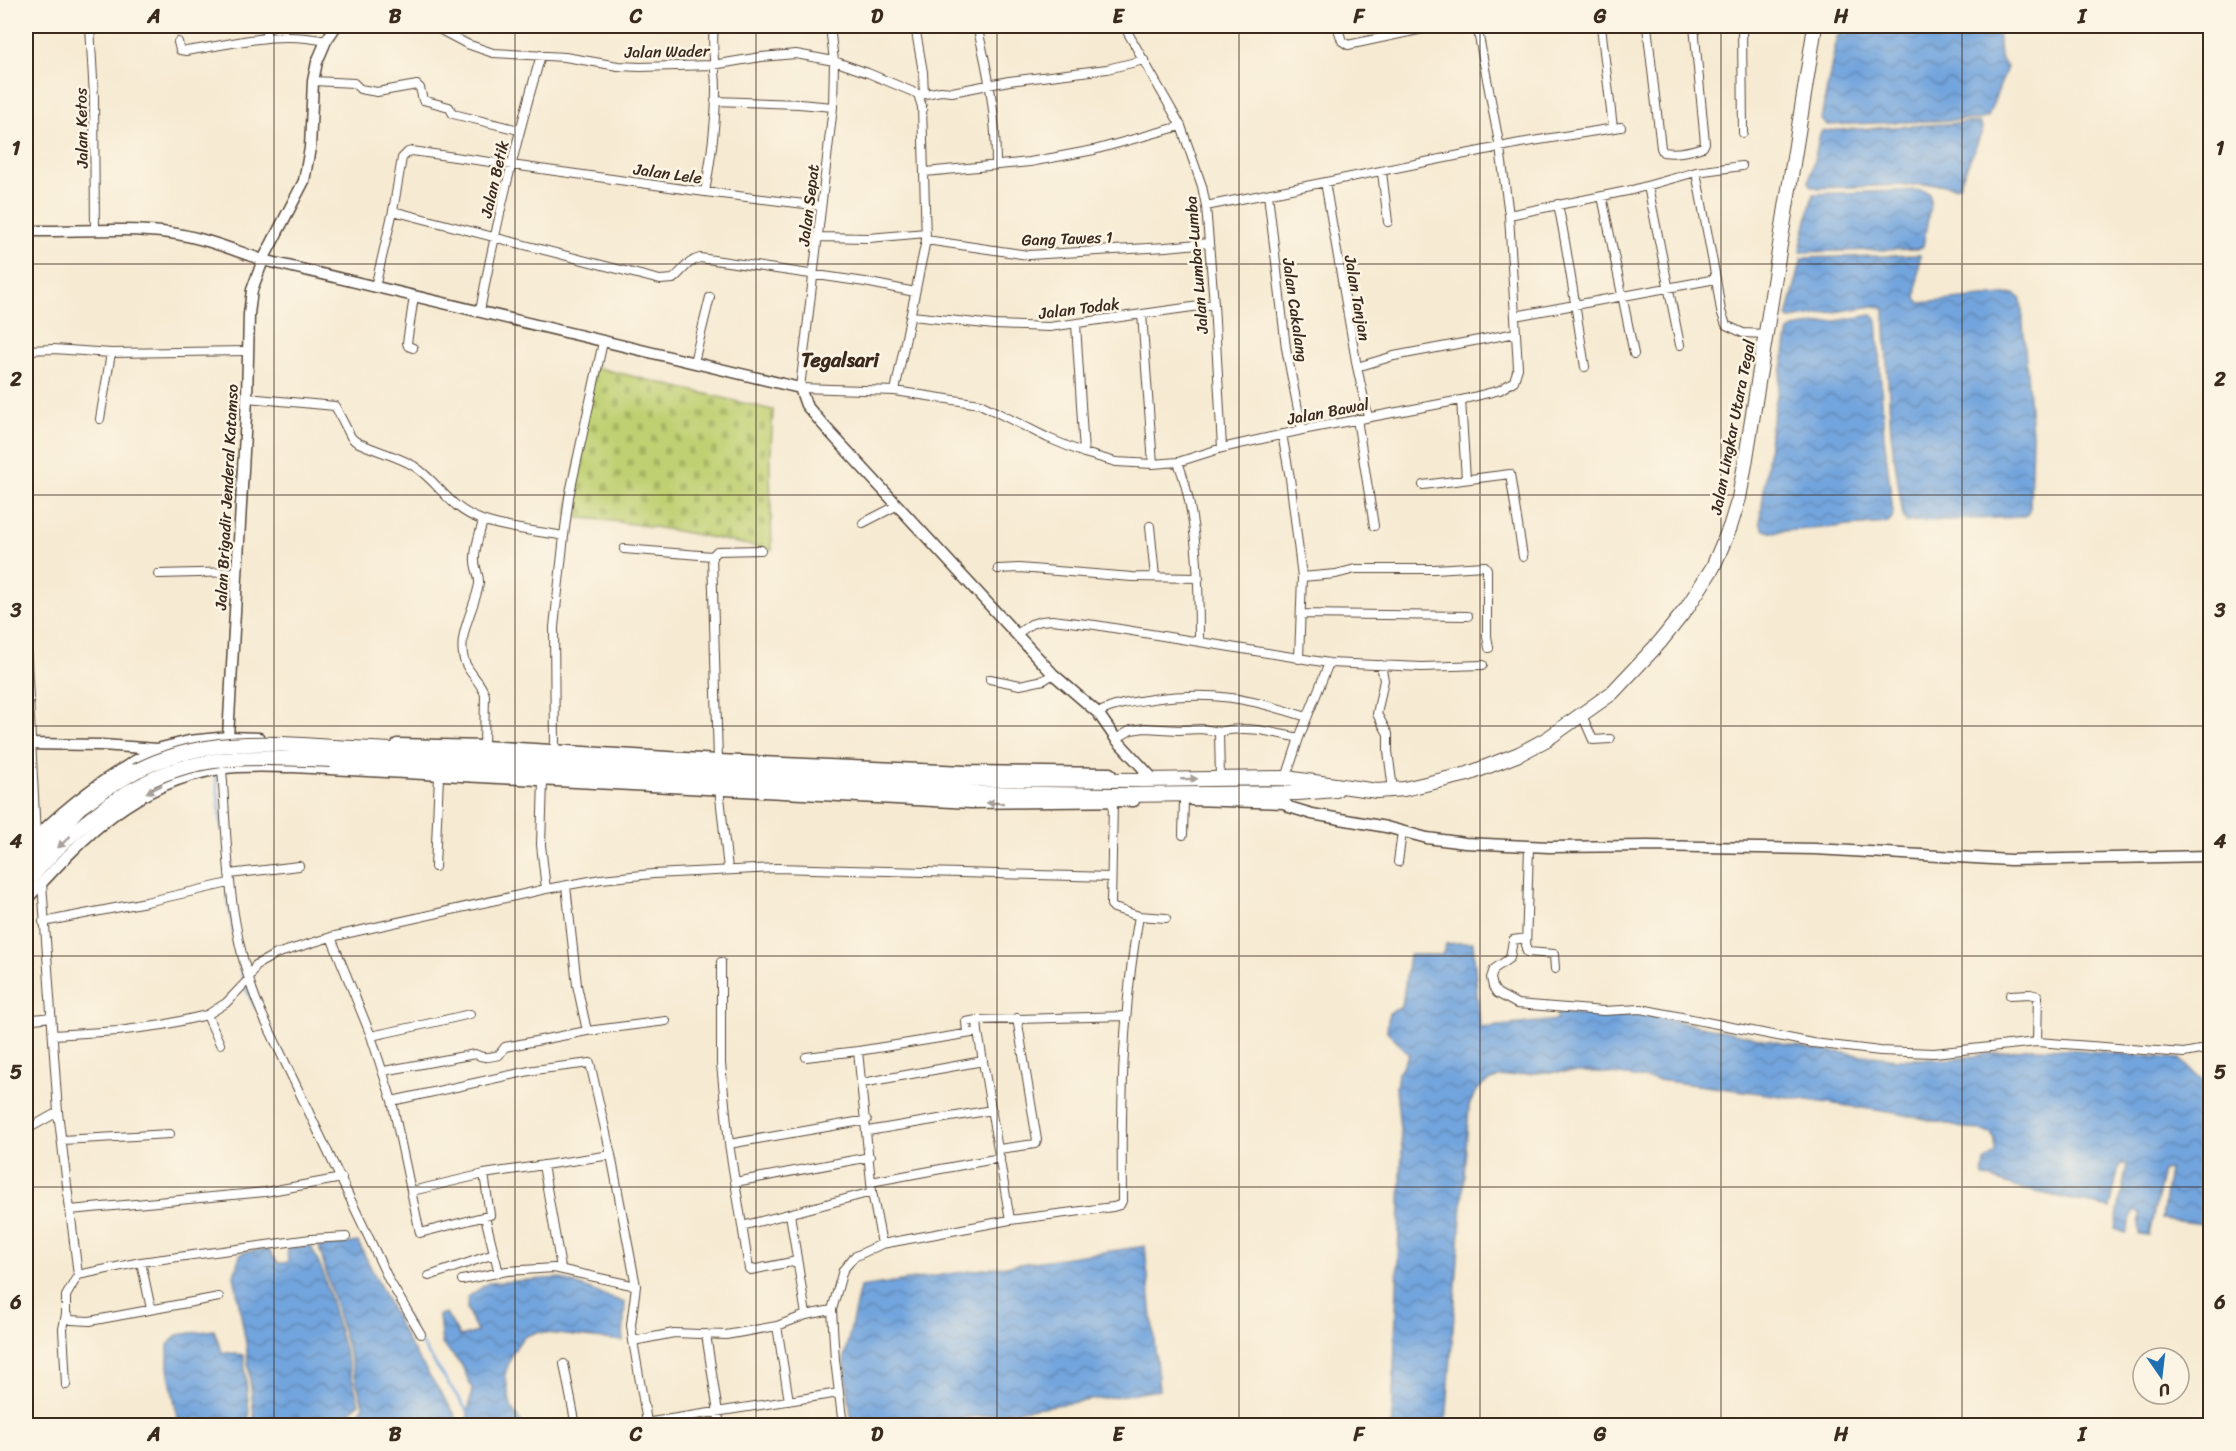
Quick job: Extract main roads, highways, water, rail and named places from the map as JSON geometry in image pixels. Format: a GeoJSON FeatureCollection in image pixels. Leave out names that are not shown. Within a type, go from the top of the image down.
{"type":"FeatureCollection","features":[{"type":"Feature","properties":{"kind":"highway","name":"Jalan Lingkar Utara Tegal"},"geometry":{"type":"LineString","coordinates":[[1351,788],[1377,791],[1434,783],[1468,774],[1519,754],[1547,739],[1612,693],[1634,672],[1687,608],[1713,567],[1739,498],[1815,26]]}},
{"type":"Feature","properties":{"kind":"highway"},"geometry":{"type":"LineString","coordinates":[[26,864],[80,807],[104,790],[136,771],[171,756],[226,744],[262,743],[332,753],[679,779],[978,793],[1284,798],[1351,788]]}},
{"type":"Feature","properties":{"kind":"highway"},"geometry":{"type":"LineString","coordinates":[[26,883],[58,847],[112,802],[179,767],[218,760],[332,753],[981,779],[1286,778],[1351,788]]}},
{"type":"Feature","properties":{"kind":"water"},"geometry":{"type":"Polygon","coordinates":[[[1971,26],[1998,28],[2000,57],[2007,67],[1988,117],[1827,125],[1821,119],[1837,37],[1840,33],[1971,26]]]}},
{"type":"Feature","properties":{"kind":"water"},"geometry":{"type":"Polygon","coordinates":[[[1979,122],[1983,129],[1959,185],[1954,187],[1939,184],[1819,188],[1811,186],[1809,182],[1822,131],[1979,122]]]}},
{"type":"Feature","properties":{"kind":"water"},"geometry":{"type":"Polygon","coordinates":[[[1922,190],[1929,193],[1931,200],[1923,246],[1919,249],[1801,252],[1813,194],[1922,190]]]}},
{"type":"Feature","properties":{"kind":"water"},"geometry":{"type":"Polygon","coordinates":[[[1920,255],[1916,298],[1920,303],[2014,294],[2021,299],[2032,434],[2030,507],[2027,515],[1906,522],[1903,516],[1891,434],[1882,307],[1873,306],[1790,319],[1787,317],[1802,258],[1920,255]]]}},
{"type":"Feature","properties":{"kind":"water"},"geometry":{"type":"Polygon","coordinates":[[[1872,315],[1877,319],[1892,518],[1887,523],[1770,532],[1764,530],[1760,523],[1771,427],[1789,331],[1794,328],[1872,315]]]}},
{"type":"Feature","properties":{"kind":"water"},"geometry":{"type":"Polygon","coordinates":[[[1473,942],[1480,1028],[1557,1020],[1558,1012],[1605,1016],[1638,1013],[1811,1049],[1898,1059],[1952,1059],[2032,1048],[2180,1059],[2199,1078],[2210,1084],[2210,1225],[2162,1219],[2169,1169],[2163,1170],[2149,1235],[2139,1234],[2140,1213],[2134,1211],[2126,1233],[2115,1229],[2127,1164],[2119,1165],[2110,1208],[2018,1188],[1983,1176],[1985,1162],[1995,1153],[1995,1140],[1991,1133],[1896,1113],[1596,1072],[1545,1072],[1499,1077],[1487,1082],[1476,1091],[1469,1106],[1446,1425],[1392,1425],[1402,1149],[1396,1088],[1398,1073],[1409,1055],[1387,1031],[1389,1013],[1402,1007],[1409,955],[1442,955],[1446,944],[1473,942]]]}},
{"type":"Feature","properties":{"kind":"water"},"geometry":{"type":"Polygon","coordinates":[[[358,1242],[409,1344],[454,1413],[459,1425],[345,1425],[344,1422],[360,1412],[363,1405],[319,1247],[358,1242]]]}},
{"type":"Feature","properties":{"kind":"water"},"geometry":{"type":"Polygon","coordinates":[[[311,1246],[323,1273],[359,1403],[352,1411],[324,1425],[255,1425],[246,1343],[234,1275],[240,1255],[244,1252],[268,1249],[278,1263],[285,1263],[288,1261],[287,1247],[311,1246]]]}},
{"type":"Feature","properties":{"kind":"water"},"geometry":{"type":"Polygon","coordinates":[[[1145,1246],[1159,1390],[952,1420],[952,1425],[852,1425],[844,1358],[860,1287],[1145,1246]]]}},
{"type":"Feature","properties":{"kind":"water"},"geometry":{"type":"Polygon","coordinates":[[[559,1278],[625,1303],[623,1341],[537,1332],[523,1337],[512,1353],[505,1374],[511,1407],[523,1425],[468,1425],[472,1388],[461,1364],[442,1344],[439,1315],[446,1313],[460,1337],[477,1332],[467,1309],[468,1297],[488,1283],[559,1278]]]}},
{"type":"Feature","properties":{"kind":"water"},"geometry":{"type":"Polygon","coordinates":[[[214,1330],[222,1352],[244,1357],[250,1425],[179,1425],[168,1368],[168,1345],[177,1335],[214,1330]]]}},
{"type":"Feature","properties":{"kind":"waterway"},"geometry":{"type":"LineString","coordinates":[[216,775],[222,830]]}},
{"type":"Feature","properties":{"kind":"waterway"},"geometry":{"type":"LineString","coordinates":[[227,893],[234,934]]}},
{"type":"Feature","properties":{"kind":"waterway"},"geometry":{"type":"LineString","coordinates":[[239,958],[245,986],[256,1008]]}},
{"type":"Feature","properties":{"kind":"waterway"},"geometry":{"type":"LineString","coordinates":[[392,1292],[414,1333],[468,1412]]}},
{"type":"Feature","properties":{"kind":"district","name":"Tegalsari"},"geometry":{"type":"Point","coordinates":[840,360]}}]}
